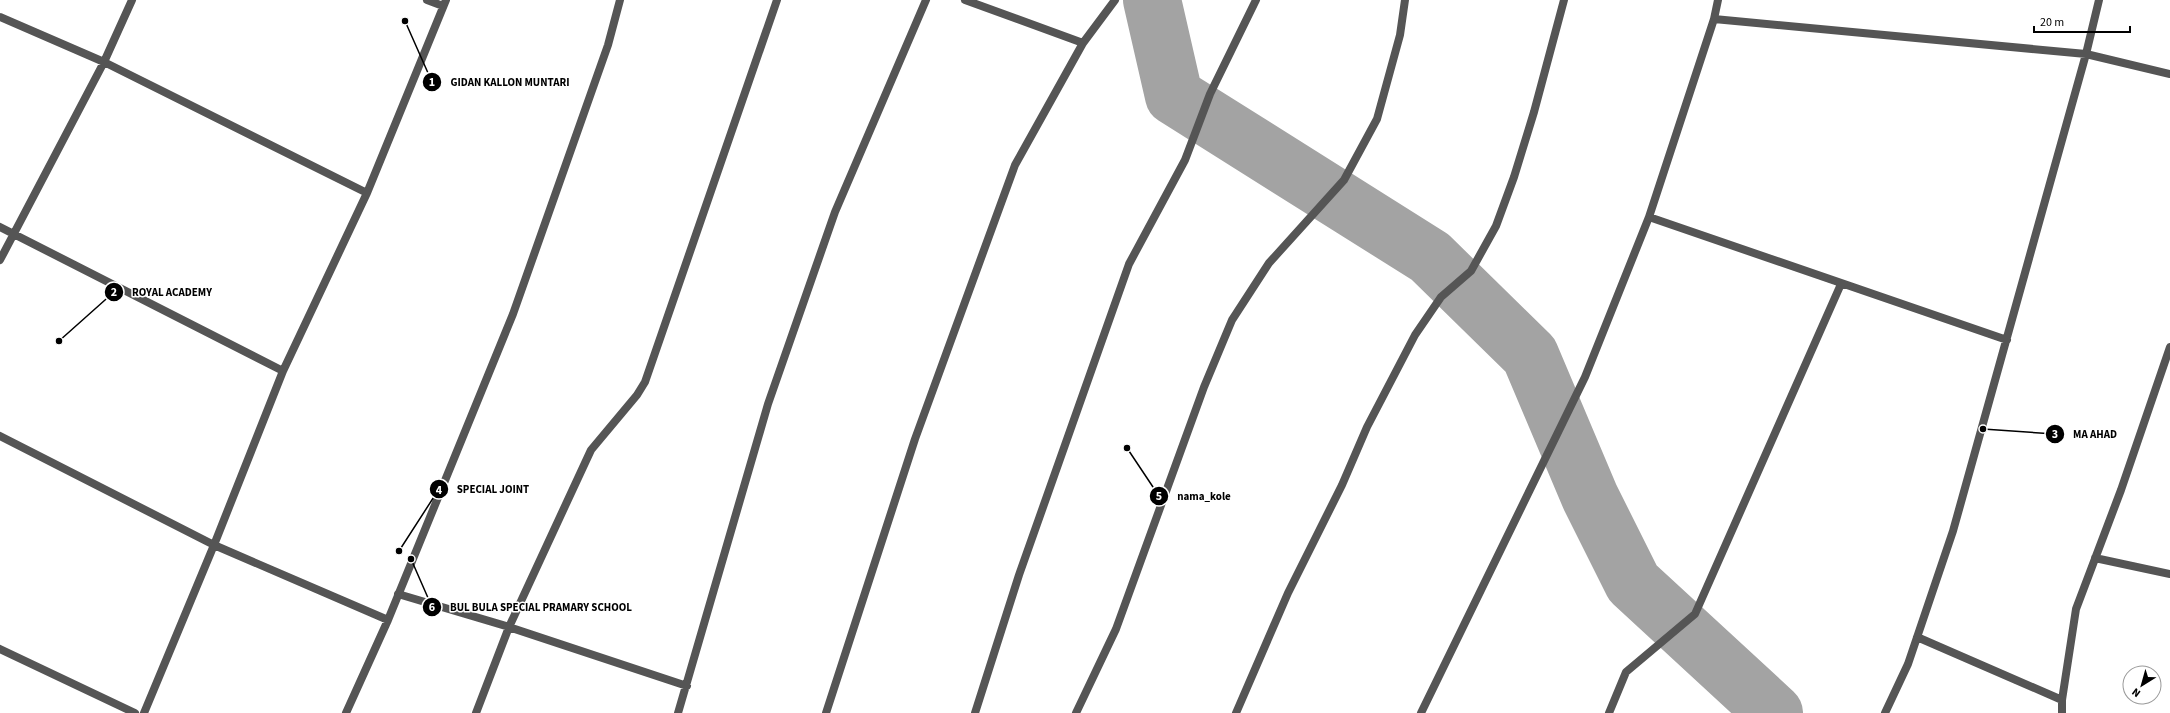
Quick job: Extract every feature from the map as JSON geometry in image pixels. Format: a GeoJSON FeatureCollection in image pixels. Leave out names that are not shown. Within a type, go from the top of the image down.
{"type":"FeatureCollection","features":[{"type":"Feature","properties":{"kind":"street"},"geometry":{"type":"LineString","coordinates":[[0,260],[13,232],[104,62],[132,0]]}},
{"type":"Feature","properties":{"kind":"street"},"geometry":{"type":"LineString","coordinates":[[144,713],[214,545],[283,371],[367,193],[444,3],[426,0]]}},
{"type":"Feature","properties":{"kind":"street"},"geometry":{"type":"LineString","coordinates":[[346,713],[388,620],[513,314],[608,45],[620,0]]}},
{"type":"Feature","properties":{"kind":"street"},"geometry":{"type":"LineString","coordinates":[[476,713],[509,628],[590,450],[637,395],[645,382],[777,0]]}},
{"type":"Feature","properties":{"kind":"street"},"geometry":{"type":"LineString","coordinates":[[678,713],[768,404],[832,219],[926,0]]}},
{"type":"Feature","properties":{"kind":"street"},"geometry":{"type":"LineString","coordinates":[[965,0],[1083,43]]}},
{"type":"Feature","properties":{"kind":"street"},"geometry":{"type":"LineString","coordinates":[[826,713],[915,439],[1015,165],[1083,43],[1114,0]]}},
{"type":"Feature","properties":{"kind":"street"},"geometry":{"type":"LineString","coordinates":[[975,713],[1019,575],[1129,264],[1185,160],[1210,94],[1256,0]]}},
{"type":"Feature","properties":{"kind":"street"},"geometry":{"type":"LineString","coordinates":[[1076,713],[1116,629],[1204,387],[1232,320],[1269,263],[1318,211],[1344,180],[1377,119],[1400,35],[1405,0]]}},
{"type":"Feature","properties":{"kind":"street"},"geometry":{"type":"LineString","coordinates":[[1236,713],[1288,593],[1342,485],[1367,427],[1415,335],[1441,297],[1471,271],[1496,226],[1514,177],[1564,0]]}},
{"type":"Feature","properties":{"kind":"street"},"geometry":{"type":"LineString","coordinates":[[1421,713],[1586,377],[1649,217],[1714,19],[1718,0]]}},
{"type":"Feature","properties":{"kind":"street"},"geometry":{"type":"LineString","coordinates":[[1885,713],[1908,664],[1918,638],[1953,531],[2086,54],[2099,0]]}},
{"type":"Feature","properties":{"kind":"street"},"geometry":{"type":"LineString","coordinates":[[0,17],[104,62],[367,193]]}},
{"type":"Feature","properties":{"kind":"street"},"geometry":{"type":"LineString","coordinates":[[1714,19],[2086,54],[2170,74]]}},
{"type":"Feature","properties":{"kind":"street"},"geometry":{"type":"LineString","coordinates":[[1649,217],[2007,340]]}},
{"type":"Feature","properties":{"kind":"street"},"geometry":{"type":"LineString","coordinates":[[0,227],[13,232],[283,371]]}},
{"type":"Feature","properties":{"kind":"street"},"geometry":{"type":"LineString","coordinates":[[1609,713],[1626,672],[1695,614],[1841,284]]}},
{"type":"Feature","properties":{"kind":"street"},"geometry":{"type":"LineString","coordinates":[[2062,713],[2062,700],[2076,609],[2170,347]]}},
{"type":"Feature","properties":{"kind":"street"},"geometry":{"type":"LineString","coordinates":[[0,436],[214,545],[388,620]]}},
{"type":"Feature","properties":{"kind":"street"},"geometry":{"type":"LineString","coordinates":[[2095,558],[2170,574]]}},
{"type":"Feature","properties":{"kind":"street"},"geometry":{"type":"LineString","coordinates":[[398,594],[509,628],[687,686]]}},
{"type":"Feature","properties":{"kind":"street"},"geometry":{"type":"LineString","coordinates":[[1918,638],[2062,700]]}},
{"type":"Feature","properties":{"kind":"street"},"geometry":{"type":"LineString","coordinates":[[0,649],[135,713]]}},
{"type":"Feature","properties":{"kind":"waterway"},"geometry":{"type":"LineString","coordinates":[[1152,0],[1174,96],[1430,257],[1530,355],[1590,497],[1633,583],[1774,713]]}},
{"type":"Feature","properties":{"kind":"place","name":"GIDAN KALLON MUNTARI"},"geometry":{"type":"Point","coordinates":[405,21]}},
{"type":"Feature","properties":{"kind":"place","name":"ROYAL ACADEMY"},"geometry":{"type":"Point","coordinates":[59,341]}},
{"type":"Feature","properties":{"kind":"place","name":"MA AHAD"},"geometry":{"type":"Point","coordinates":[1983,429]}},
{"type":"Feature","properties":{"kind":"place","name":"nama_kole"},"geometry":{"type":"Point","coordinates":[1127,448]}},
{"type":"Feature","properties":{"kind":"place","name":"SPECIAL JOINT"},"geometry":{"type":"Point","coordinates":[399,551]}},
{"type":"Feature","properties":{"kind":"place","name":"BUL BULA SPECIAL PRAMARY SCHOOL"},"geometry":{"type":"Point","coordinates":[411,559]}}]}
